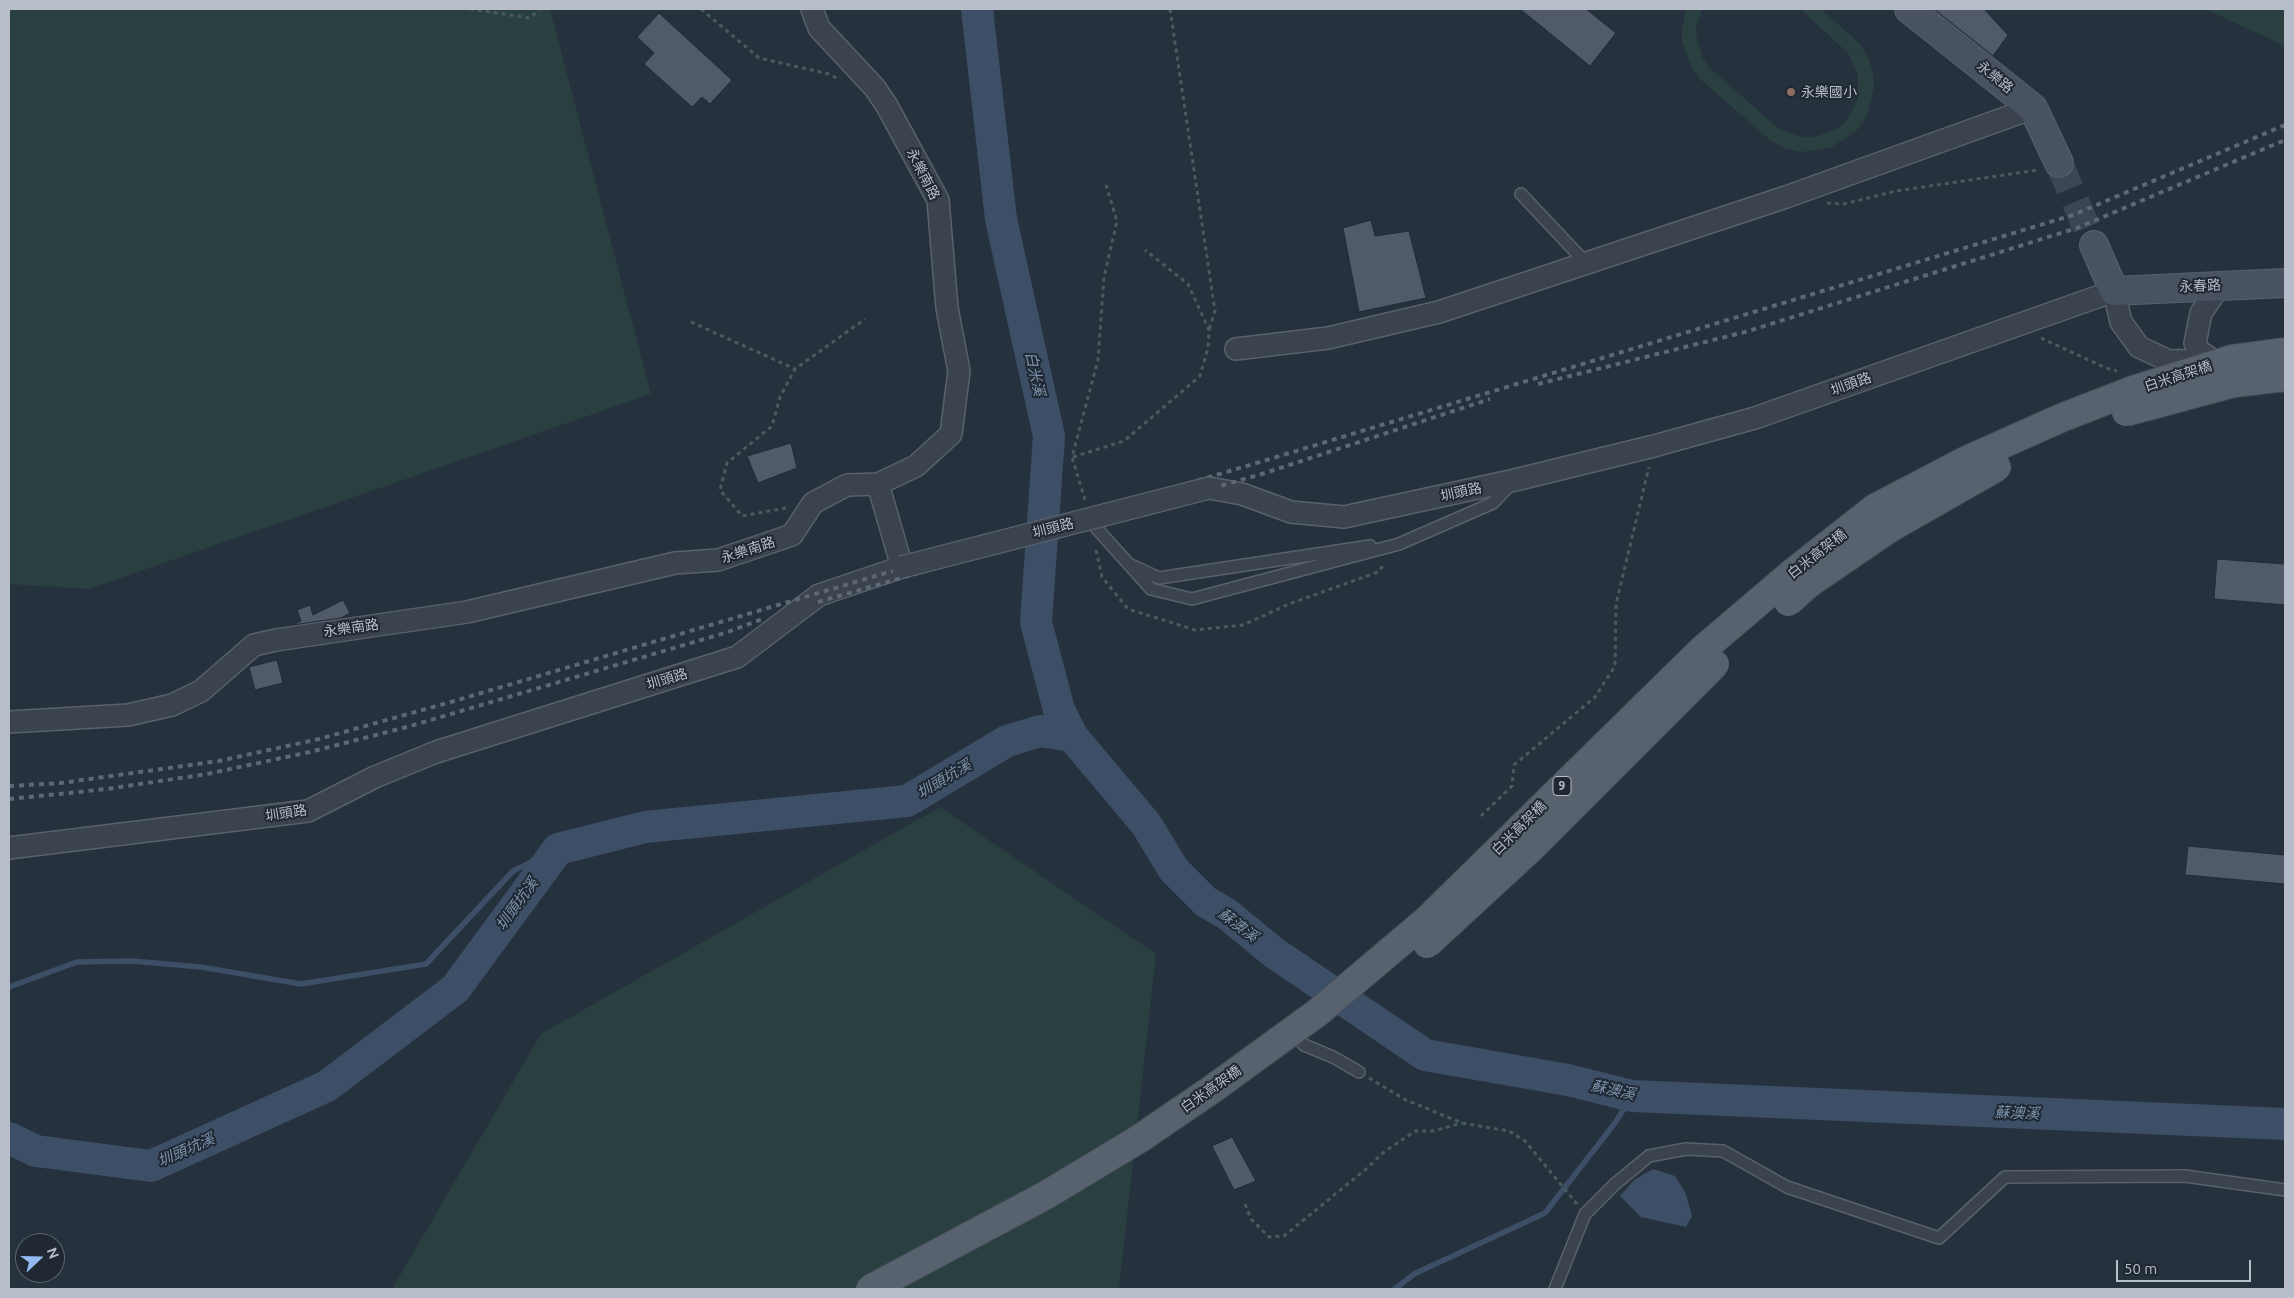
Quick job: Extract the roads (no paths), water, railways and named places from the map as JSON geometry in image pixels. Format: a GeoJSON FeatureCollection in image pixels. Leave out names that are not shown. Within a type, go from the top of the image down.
{"type":"FeatureCollection","features":[{"type":"Feature","properties":{"kind":"main road","name":"白米高架橋"},"geometry":{"type":"LineString","coordinates":[[870,1289],[952,1247],[1088,1170],[1211,1090],[1299,1038],[1426,920],[1702,650],[1796,570],[1875,508],[1967,460],[2062,418],[2134,390],[2232,359],[2285,352]]}},
{"type":"Feature","properties":{"kind":"main road","name":"白米高架橋"},"geometry":{"type":"LineString","coordinates":[[912,1289],[1009,1237],[1112,1176],[1199,1120],[1299,1038],[1439,934],[1530,849],[1714,664],[1808,584],[1890,528],[1980,474],[2068,434],[2140,407],[2234,383],[2285,377]]}},
{"type":"Feature","properties":{"kind":"street","name":"永樂南路"},"geometry":{"type":"LineString","coordinates":[[9,722],[128,715],[172,705],[201,691],[254,645],[276,640],[467,612],[675,563],[718,560],[792,535],[813,503],[847,485],[878,484],[916,466],[951,434],[959,371],[947,308],[938,200],[887,106],[875,88],[819,28],[812,9]]}},
{"type":"Feature","properties":{"kind":"street","name":"永樂路"},"geometry":{"type":"LineString","coordinates":[[1910,9],[2033,108],[2050,166]]}},
{"type":"Feature","properties":{"kind":"street"},"geometry":{"type":"LineString","coordinates":[[1236,350],[1328,338],[1439,312],[1786,197],[2033,108]]}},
{"type":"Feature","properties":{"kind":"street"},"geometry":{"type":"LineString","coordinates":[[2094,245],[2114,291],[2121,322],[2139,347],[2169,361],[2200,362],[2285,347]]}},
{"type":"Feature","properties":{"kind":"street","name":"永春路"},"geometry":{"type":"LineString","coordinates":[[2114,291],[2220,285],[2285,284]]}},
{"type":"Feature","properties":{"kind":"street"},"geometry":{"type":"LineString","coordinates":[[2211,359],[2199,350],[2195,343],[2201,313],[2220,285]]}},
{"type":"Feature","properties":{"kind":"street","name":"圳頭路"},"geometry":{"type":"LineString","coordinates":[[9,848],[308,811],[376,777],[436,752],[737,657],[820,594],[902,566],[1209,488],[1242,494],[1291,512],[1344,517],[1515,480],[1654,446],[1755,418],[2114,291]]}},
{"type":"Feature","properties":{"kind":"street"},"geometry":{"type":"LineString","coordinates":[[878,484],[902,566]]}},
{"type":"Feature","properties":{"kind":"lane"},"geometry":{"type":"LineString","coordinates":[[1521,194],[1586,263]]}},
{"type":"Feature","properties":{"kind":"lane"},"geometry":{"type":"LineString","coordinates":[[1090,520],[1151,589],[1192,598],[1399,544],[1493,503],[1515,480]]}},
{"type":"Feature","properties":{"kind":"lane"},"geometry":{"type":"LineString","coordinates":[[1127,563],[1159,578],[1366,546],[1399,544]]}},
{"type":"Feature","properties":{"kind":"lane"},"geometry":{"type":"LineString","coordinates":[[1299,1038],[1359,1072]]}},
{"type":"Feature","properties":{"kind":"lane"},"geometry":{"type":"LineString","coordinates":[[1556,1289],[1585,1214],[1615,1184],[1649,1156],[1686,1149],[1722,1151],[1788,1187],[1939,1238],[2005,1177],[2185,1176],[2285,1190]]}},
{"type":"Feature","properties":{"kind":"water"},"geometry":{"type":"Polygon","coordinates":[[[1653,1169],[1675,1176],[1686,1194],[1692,1216],[1686,1227],[1641,1217],[1620,1196],[1634,1180],[1653,1169]]]}},
{"type":"Feature","properties":{"kind":"waterway","name":"蘇澳溪"},"geometry":{"type":"LineString","coordinates":[[977,9],[1001,219],[1049,436],[1036,622],[1059,710],[1072,736],[1146,824],[1174,870],[1206,902],[1227,914],[1273,952],[1425,1055],[1568,1080],[1632,1096],[2285,1124]]}},
{"type":"Feature","properties":{"kind":"waterway","name":"圳頭坑溪"},"geometry":{"type":"LineString","coordinates":[[9,1138],[36,1151],[151,1166],[327,1086],[455,989],[558,849],[645,827],[907,801],[1007,741],[1040,731],[1072,736]]}},
{"type":"Feature","properties":{"kind":"waterway"},"geometry":{"type":"LineString","coordinates":[[9,987],[77,962],[132,961],[201,967],[301,984],[426,964],[513,871],[558,849]]}},
{"type":"Feature","properties":{"kind":"waterway"},"geometry":{"type":"LineString","coordinates":[[1395,1289],[1414,1274],[1545,1213],[1615,1123],[1632,1096]]}},
{"type":"Feature","properties":{"kind":"tunnel"},"geometry":{"type":"LineString","coordinates":[[2059,163],[2094,245]]}},
{"type":"Feature","properties":{"kind":"railway"},"geometry":{"type":"LineString","coordinates":[[9,786],[61,783],[219,761],[319,739],[451,702],[1260,462],[2073,215],[2285,125]]}},
{"type":"Feature","properties":{"kind":"railway"},"geometry":{"type":"LineString","coordinates":[[1538,384],[1745,332],[2077,228],[2285,140]]}},
{"type":"Feature","properties":{"kind":"railway"},"geometry":{"type":"LineString","coordinates":[[818,602],[1265,473],[1490,399]]}},
{"type":"Feature","properties":{"kind":"railway"},"geometry":{"type":"LineString","coordinates":[[9,799],[107,789],[207,774],[310,752],[407,727],[728,632],[765,618]]}},
{"type":"Feature","properties":{"kind":"place","name":"永樂國小"},"geometry":{"type":"Point","coordinates":[1791,92]}},
{"type":"Feature","properties":{"kind":"water label","name":"白米溪"},"geometry":{"type":"Point","coordinates":[1035,374]}}]}
